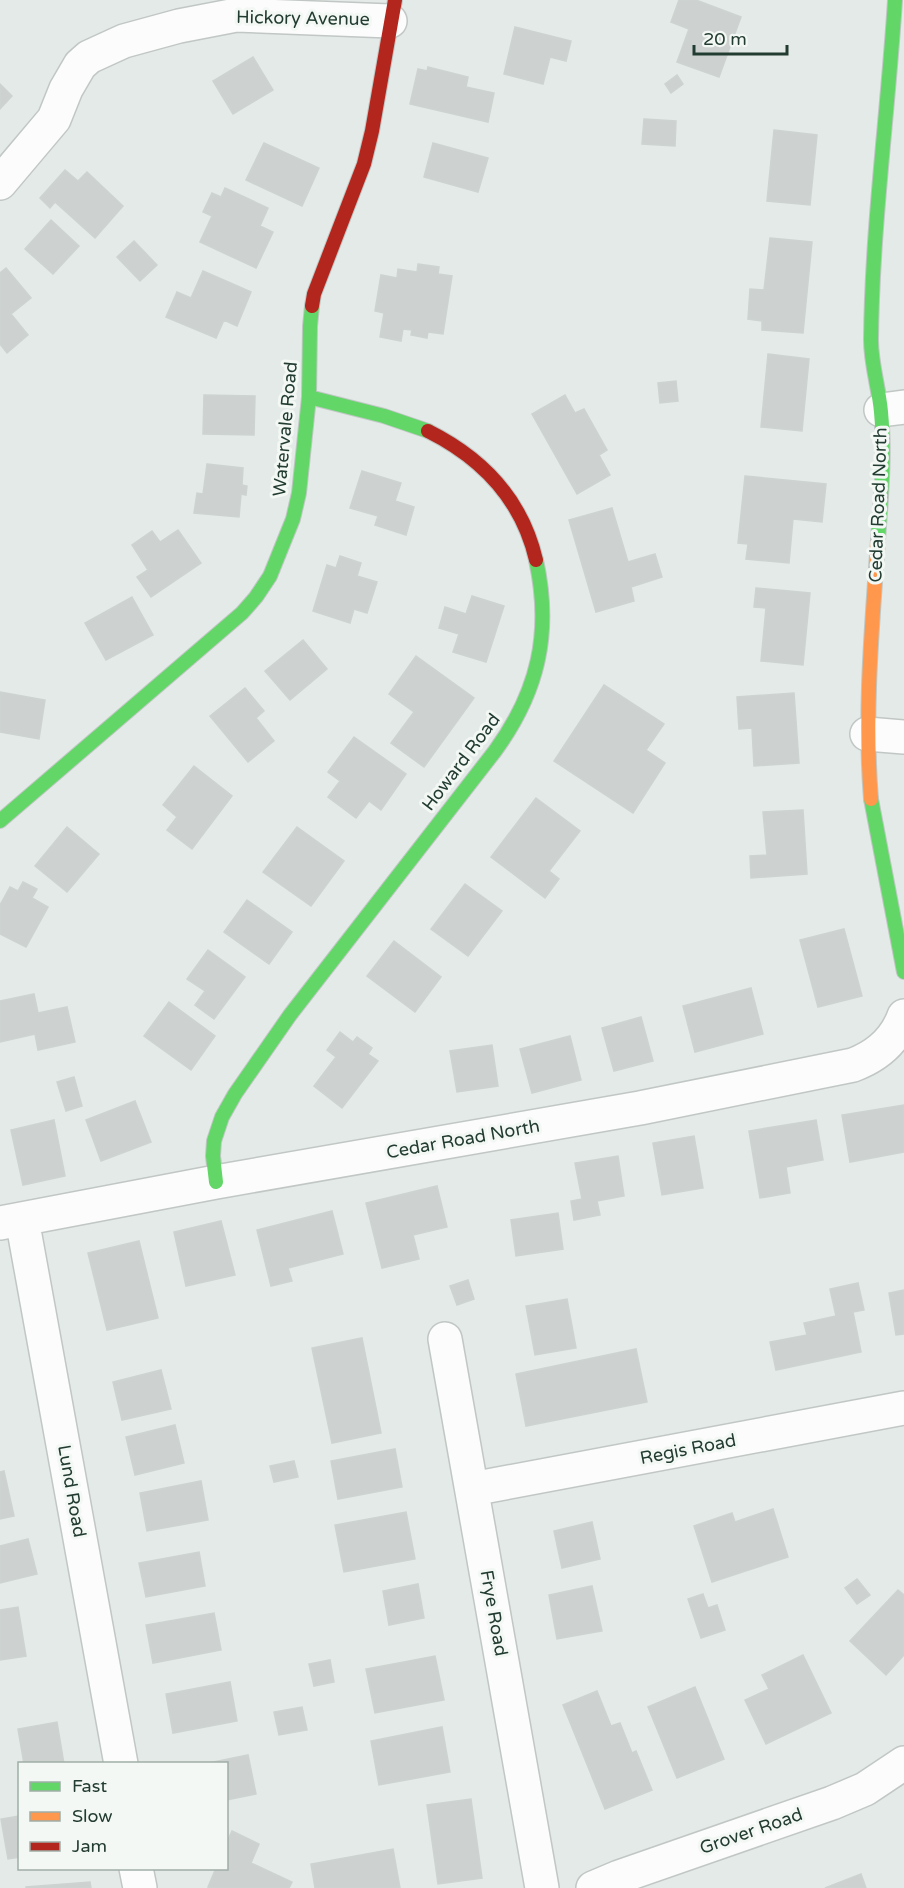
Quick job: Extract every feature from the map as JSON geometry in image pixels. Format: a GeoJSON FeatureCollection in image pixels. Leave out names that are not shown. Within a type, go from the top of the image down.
{"type":"FeatureCollection","features":[{"type":"Feature","properties":{"kind":"street","name":"Cedar Road North"},"geometry":{"type":"LineString","coordinates":[[895,0],[898,67],[875,251],[871,342],[872,360],[892,409],[884,453],[867,734],[872,806],[904,972]]}},
{"type":"Feature","properties":{"kind":"street","name":"Hickory Avenue"},"geometry":{"type":"LineString","coordinates":[[0,183],[54,119],[66,89],[80,65],[124,41],[179,26],[236,15],[393,10]]}},
{"type":"Feature","properties":{"kind":"street","name":"Watervale Road"},"geometry":{"type":"LineString","coordinates":[[0,821],[242,613],[256,597],[274,567],[293,519],[299,493],[309,397],[310,326],[314,294],[364,164],[393,10]]}},
{"type":"Feature","properties":{"kind":"street","name":"Howard Road"},"geometry":{"type":"LineString","coordinates":[[216,1182],[213,1162],[214,1141],[231,1101],[277,1033],[501,742],[521,710],[531,686],[539,651],[543,616],[537,564],[525,525],[504,490],[466,452],[428,431],[309,397]]}},
{"type":"Feature","properties":{"kind":"street"},"geometry":{"type":"LineString","coordinates":[[867,734],[904,737]]}},
{"type":"Feature","properties":{"kind":"street","name":"Cedar Road North"},"geometry":{"type":"LineString","coordinates":[[11,1221],[216,1182],[640,1108],[853,1065],[875,1055],[887,1044],[896,1033],[904,1016]]}},
{"type":"Feature","properties":{"kind":"street","name":"Lund Road"},"geometry":{"type":"LineString","coordinates":[[11,1221],[121,1762]]}},
{"type":"Feature","properties":{"kind":"street","name":"Frye Road"},"geometry":{"type":"LineString","coordinates":[[445,1339],[542,1888]]}},
{"type":"Feature","properties":{"kind":"street","name":"Regis Road"},"geometry":{"type":"LineString","coordinates":[[472,1489],[904,1408]]}},
{"type":"Feature","properties":{"kind":"street","name":"Grover Road"},"geometry":{"type":"LineString","coordinates":[[593,1888],[832,1803],[865,1789],[904,1763]]}},
{"type":"Feature","properties":{"kind":"street"},"geometry":{"type":"LineString","coordinates":[[136,1870],[140,1888]]}},
{"type":"Feature","properties":{"kind":"building"},"geometry":{"type":"Polygon","coordinates":[[[679,0],[696,0],[741,17],[719,77],[677,62],[689,29],[671,22],[679,0]]]}},
{"type":"Feature","properties":{"kind":"building"},"geometry":{"type":"Polygon","coordinates":[[[515,27],[571,41],[566,61],[550,57],[543,84],[504,74],[515,27]]]}},
{"type":"Feature","properties":{"kind":"building"},"geometry":{"type":"Polygon","coordinates":[[[253,57],[273,90],[233,114],[213,81],[253,57]]]}},
{"type":"Feature","properties":{"kind":"building"},"geometry":{"type":"Polygon","coordinates":[[[428,67],[468,77],[466,87],[494,93],[488,122],[410,104],[418,69],[427,71],[428,67]]]}},
{"type":"Feature","properties":{"kind":"building"},"geometry":{"type":"Polygon","coordinates":[[[677,75],[683,84],[671,93],[665,84],[677,75]]]}},
{"type":"Feature","properties":{"kind":"building"},"geometry":{"type":"Polygon","coordinates":[[[0,84],[12,96],[0,109],[0,84]]]}},
{"type":"Feature","properties":{"kind":"building"},"geometry":{"type":"Polygon","coordinates":[[[644,119],[676,121],[675,146],[642,144],[644,119]]]}},
{"type":"Feature","properties":{"kind":"building"},"geometry":{"type":"Polygon","coordinates":[[[774,130],[817,135],[810,205],[767,201],[774,130]]]}},
{"type":"Feature","properties":{"kind":"building"},"geometry":{"type":"Polygon","coordinates":[[[264,143],[319,168],[302,206],[246,180],[264,143]]]}},
{"type":"Feature","properties":{"kind":"building"},"geometry":{"type":"Polygon","coordinates":[[[433,143],[488,158],[478,192],[424,177],[433,143]]]}},
{"type":"Feature","properties":{"kind":"building"},"geometry":{"type":"Polygon","coordinates":[[[65,170],[78,181],[87,172],[123,206],[95,238],[55,202],[50,208],[40,198],[65,170]]]}},
{"type":"Feature","properties":{"kind":"building"},"geometry":{"type":"Polygon","coordinates":[[[225,188],[268,208],[260,226],[273,232],[256,268],[200,242],[212,216],[203,212],[212,193],[221,197],[225,188]]]}},
{"type":"Feature","properties":{"kind":"building"},"geometry":{"type":"Polygon","coordinates":[[[51,220],[79,246],[53,274],[25,249],[51,220]]]}},
{"type":"Feature","properties":{"kind":"building"},"geometry":{"type":"Polygon","coordinates":[[[770,238],[812,242],[803,333],[762,330],[762,321],[748,319],[750,289],[764,290],[770,238]]]}},
{"type":"Feature","properties":{"kind":"building"},"geometry":{"type":"Polygon","coordinates":[[[134,241],[157,265],[140,281],[117,257],[134,241]]]}},
{"type":"Feature","properties":{"kind":"building"},"geometry":{"type":"Polygon","coordinates":[[[418,264],[439,267],[438,274],[452,276],[443,334],[428,332],[427,338],[411,335],[412,330],[403,329],[401,341],[380,337],[384,313],[375,311],[381,275],[397,278],[398,269],[417,272],[418,264]]]}},
{"type":"Feature","properties":{"kind":"building"},"geometry":{"type":"Polygon","coordinates":[[[6,268],[31,298],[11,314],[28,335],[7,353],[0,344],[0,273],[6,268]]]}},
{"type":"Feature","properties":{"kind":"building"},"geometry":{"type":"Polygon","coordinates":[[[203,271],[251,292],[237,326],[224,320],[216,338],[166,317],[177,292],[191,298],[203,271]]]}},
{"type":"Feature","properties":{"kind":"building"},"geometry":{"type":"Polygon","coordinates":[[[768,354],[809,359],[802,431],[761,427],[768,354]]]}},
{"type":"Feature","properties":{"kind":"building"},"geometry":{"type":"Polygon","coordinates":[[[676,381],[678,401],[660,403],[658,383],[676,381]]]}},
{"type":"Feature","properties":{"kind":"building"},"geometry":{"type":"Polygon","coordinates":[[[204,395],[255,396],[254,435],[203,434],[204,395]]]}},
{"type":"Feature","properties":{"kind":"building"},"geometry":{"type":"Polygon","coordinates":[[[565,395],[575,413],[584,409],[607,450],[599,455],[610,475],[577,494],[532,414],[565,395]]]}},
{"type":"Feature","properties":{"kind":"building"},"geometry":{"type":"Polygon","coordinates":[[[207,464],[243,468],[242,485],[247,486],[246,495],[241,494],[239,517],[194,513],[197,493],[203,494],[207,464]]]}},
{"type":"Feature","properties":{"kind":"building"},"geometry":{"type":"Polygon","coordinates":[[[362,471],[401,483],[395,501],[414,507],[406,535],[375,525],[378,516],[350,508],[362,471]]]}},
{"type":"Feature","properties":{"kind":"building"},"geometry":{"type":"Polygon","coordinates":[[[745,476],[826,484],[822,522],[793,519],[789,563],[746,559],[748,544],[738,543],[745,476]]]}},
{"type":"Feature","properties":{"kind":"building"},"geometry":{"type":"Polygon","coordinates":[[[612,508],[628,562],[655,554],[662,577],[631,587],[634,601],[596,612],[569,520],[612,508]]]}},
{"type":"Feature","properties":{"kind":"building"},"geometry":{"type":"Polygon","coordinates":[[[178,530],[201,563],[151,597],[137,577],[148,570],[132,545],[152,531],[160,542],[178,530]]]}},
{"type":"Feature","properties":{"kind":"building"},"geometry":{"type":"Polygon","coordinates":[[[340,556],[361,563],[357,576],[377,582],[367,613],[354,609],[350,623],[313,611],[327,565],[336,568],[340,556]]]}},
{"type":"Feature","properties":{"kind":"building"},"geometry":{"type":"Polygon","coordinates":[[[756,588],[810,593],[803,665],[761,661],[766,608],[754,607],[756,588]]]}},
{"type":"Feature","properties":{"kind":"building"},"geometry":{"type":"Polygon","coordinates":[[[472,596],[504,606],[486,662],[453,652],[459,634],[439,628],[445,607],[466,614],[472,596]]]}},
{"type":"Feature","properties":{"kind":"building"},"geometry":{"type":"Polygon","coordinates":[[[132,597],[153,635],[106,660],[85,623],[132,597]]]}},
{"type":"Feature","properties":{"kind":"building"},"geometry":{"type":"Polygon","coordinates":[[[303,640],[327,669],[290,700],[265,671],[303,640]]]}},
{"type":"Feature","properties":{"kind":"building"},"geometry":{"type":"Polygon","coordinates":[[[416,656],[474,698],[424,767],[391,743],[414,712],[389,694],[416,656]]]}},
{"type":"Feature","properties":{"kind":"building"},"geometry":{"type":"Polygon","coordinates":[[[604,685],[664,724],[646,750],[665,763],[633,813],[554,761],[604,685]]]}},
{"type":"Feature","properties":{"kind":"building"},"geometry":{"type":"Polygon","coordinates":[[[245,688],[264,711],[256,718],[274,741],[248,762],[210,716],[245,688]]]}},
{"type":"Feature","properties":{"kind":"building"},"geometry":{"type":"Polygon","coordinates":[[[0,692],[45,700],[39,739],[0,732],[0,692]]]}},
{"type":"Feature","properties":{"kind":"building"},"geometry":{"type":"Polygon","coordinates":[[[794,693],[799,763],[754,766],[752,728],[739,729],[737,697],[794,693]]]}},
{"type":"Feature","properties":{"kind":"building"},"geometry":{"type":"Polygon","coordinates":[[[354,737],[406,774],[381,810],[369,801],[356,818],[328,797],[340,781],[328,772],[354,737]]]}},
{"type":"Feature","properties":{"kind":"building"},"geometry":{"type":"Polygon","coordinates":[[[194,766],[232,796],[192,849],[167,830],[177,817],[163,805],[194,766]]]}},
{"type":"Feature","properties":{"kind":"building"},"geometry":{"type":"Polygon","coordinates":[[[536,798],[580,831],[549,871],[559,879],[545,898],[491,857],[536,798]]]}},
{"type":"Feature","properties":{"kind":"building"},"geometry":{"type":"Polygon","coordinates":[[[803,810],[807,874],[751,878],[750,856],[767,855],[763,812],[803,810]]]}},
{"type":"Feature","properties":{"kind":"building"},"geometry":{"type":"Polygon","coordinates":[[[67,827],[99,854],[67,892],[35,866],[67,827]]]}},
{"type":"Feature","properties":{"kind":"building"},"geometry":{"type":"Polygon","coordinates":[[[297,827],[344,861],[311,906],[263,872],[297,827]]]}},
{"type":"Feature","properties":{"kind":"building"},"geometry":{"type":"Polygon","coordinates":[[[23,882],[37,889],[32,898],[48,907],[26,947],[0,934],[0,905],[10,887],[18,891],[23,882]]]}},
{"type":"Feature","properties":{"kind":"building"},"geometry":{"type":"Polygon","coordinates":[[[465,884],[502,911],[468,956],[431,929],[465,884]]]}},
{"type":"Feature","properties":{"kind":"building"},"geometry":{"type":"Polygon","coordinates":[[[247,900],[292,932],[269,964],[224,932],[247,900]]]}},
{"type":"Feature","properties":{"kind":"building"},"geometry":{"type":"Polygon","coordinates":[[[844,929],[862,996],[818,1007],[800,940],[844,929]]]}},
{"type":"Feature","properties":{"kind":"building"},"geometry":{"type":"Polygon","coordinates":[[[394,941],[441,977],[415,1012],[367,976],[394,941]]]}},
{"type":"Feature","properties":{"kind":"building"},"geometry":{"type":"Polygon","coordinates":[[[208,950],[245,977],[214,1019],[195,1005],[205,991],[187,979],[208,950]]]}},
{"type":"Feature","properties":{"kind":"building"},"geometry":{"type":"Polygon","coordinates":[[[751,988],[763,1034],[695,1052],[683,1006],[751,988]]]}},
{"type":"Feature","properties":{"kind":"building"},"geometry":{"type":"Polygon","coordinates":[[[34,994],[38,1013],[67,1007],[75,1042],[38,1050],[35,1034],[0,1042],[0,1001],[34,994]]]}},
{"type":"Feature","properties":{"kind":"building"},"geometry":{"type":"Polygon","coordinates":[[[169,1002],[215,1036],[191,1070],[144,1036],[169,1002]]]}},
{"type":"Feature","properties":{"kind":"building"},"geometry":{"type":"Polygon","coordinates":[[[641,1017],[653,1061],[614,1071],[602,1028],[641,1017]]]}},
{"type":"Feature","properties":{"kind":"building"},"geometry":{"type":"Polygon","coordinates":[[[340,1032],[353,1042],[357,1037],[372,1048],[368,1054],[378,1061],[342,1108],[314,1086],[336,1057],[327,1050],[340,1032]]]}},
{"type":"Feature","properties":{"kind":"building"},"geometry":{"type":"Polygon","coordinates":[[[570,1036],[581,1080],[532,1093],[520,1049],[570,1036]]]}},
{"type":"Feature","properties":{"kind":"building"},"geometry":{"type":"Polygon","coordinates":[[[492,1045],[498,1086],[457,1092],[450,1051],[492,1045]]]}},
{"type":"Feature","properties":{"kind":"building"},"geometry":{"type":"Polygon","coordinates":[[[74,1077],[82,1106],[66,1111],[57,1082],[74,1077]]]}},
{"type":"Feature","properties":{"kind":"building"},"geometry":{"type":"Polygon","coordinates":[[[135,1101],[151,1142],[101,1161],[86,1120],[135,1101]]]}},
{"type":"Feature","properties":{"kind":"building"},"geometry":{"type":"Polygon","coordinates":[[[904,1105],[904,1152],[850,1162],[842,1115],[904,1105]]]}},
{"type":"Feature","properties":{"kind":"building"},"geometry":{"type":"Polygon","coordinates":[[[54,1120],[65,1176],[23,1185],[11,1130],[54,1120]]]}},
{"type":"Feature","properties":{"kind":"building"},"geometry":{"type":"Polygon","coordinates":[[[816,1120],[823,1160],[786,1167],[790,1193],[760,1198],[749,1131],[816,1120]]]}},
{"type":"Feature","properties":{"kind":"building"},"geometry":{"type":"Polygon","coordinates":[[[694,1136],[703,1188],[662,1195],[653,1143],[694,1136]]]}},
{"type":"Feature","properties":{"kind":"building"},"geometry":{"type":"Polygon","coordinates":[[[618,1156],[624,1196],[597,1201],[600,1215],[574,1220],[571,1201],[582,1199],[575,1163],[618,1156]]]}},
{"type":"Feature","properties":{"kind":"building"},"geometry":{"type":"Polygon","coordinates":[[[437,1186],[447,1227],[413,1235],[419,1259],[382,1268],[366,1203],[437,1186]]]}},
{"type":"Feature","properties":{"kind":"building"},"geometry":{"type":"Polygon","coordinates":[[[332,1211],[343,1254],[288,1268],[292,1281],[271,1286],[257,1230],[332,1211]]]}},
{"type":"Feature","properties":{"kind":"building"},"geometry":{"type":"Polygon","coordinates":[[[558,1213],[563,1249],[516,1256],[511,1220],[558,1213]]]}},
{"type":"Feature","properties":{"kind":"building"},"geometry":{"type":"Polygon","coordinates":[[[221,1221],[235,1275],[186,1286],[174,1232],[221,1221]]]}},
{"type":"Feature","properties":{"kind":"building"},"geometry":{"type":"Polygon","coordinates":[[[139,1241],[158,1318],[107,1330],[88,1253],[139,1241]]]}},
{"type":"Feature","properties":{"kind":"building"},"geometry":{"type":"Polygon","coordinates":[[[468,1280],[474,1299],[457,1305],[450,1286],[468,1280]]]}},
{"type":"Feature","properties":{"kind":"building"},"geometry":{"type":"Polygon","coordinates":[[[858,1283],[864,1310],[853,1312],[861,1352],[776,1370],[770,1342],[807,1335],[804,1323],[836,1316],[830,1289],[858,1283]]]}},
{"type":"Feature","properties":{"kind":"building"},"geometry":{"type":"Polygon","coordinates":[[[904,1290],[904,1334],[896,1335],[889,1293],[904,1290]]]}},
{"type":"Feature","properties":{"kind":"building"},"geometry":{"type":"Polygon","coordinates":[[[567,1299],[576,1348],[535,1355],[526,1306],[567,1299]]]}},
{"type":"Feature","properties":{"kind":"building"},"geometry":{"type":"Polygon","coordinates":[[[362,1338],[381,1433],[332,1443],[312,1348],[362,1338]]]}},
{"type":"Feature","properties":{"kind":"building"},"geometry":{"type":"Polygon","coordinates":[[[636,1349],[647,1402],[526,1426],[516,1374],[636,1349]]]}},
{"type":"Feature","properties":{"kind":"building"},"geometry":{"type":"Polygon","coordinates":[[[161,1370],[171,1409],[122,1420],[113,1382],[161,1370]]]}},
{"type":"Feature","properties":{"kind":"building"},"geometry":{"type":"Polygon","coordinates":[[[175,1425],[184,1463],[135,1475],[126,1437],[175,1425]]]}},
{"type":"Feature","properties":{"kind":"building"},"geometry":{"type":"Polygon","coordinates":[[[395,1449],[402,1487],[338,1499],[331,1461],[395,1449]]]}},
{"type":"Feature","properties":{"kind":"building"},"geometry":{"type":"Polygon","coordinates":[[[294,1461],[298,1477],[274,1482],[270,1466],[294,1461]]]}},
{"type":"Feature","properties":{"kind":"building"},"geometry":{"type":"Polygon","coordinates":[[[4,1471],[14,1516],[0,1519],[0,1472],[4,1471]]]}},
{"type":"Feature","properties":{"kind":"building"},"geometry":{"type":"Polygon","coordinates":[[[201,1481],[208,1520],[147,1531],[140,1493],[201,1481]]]}},
{"type":"Feature","properties":{"kind":"building"},"geometry":{"type":"Polygon","coordinates":[[[773,1509],[788,1557],[712,1582],[694,1526],[732,1513],[735,1522],[773,1509]]]}},
{"type":"Feature","properties":{"kind":"building"},"geometry":{"type":"Polygon","coordinates":[[[406,1512],[415,1559],[344,1572],[335,1525],[406,1512]]]}},
{"type":"Feature","properties":{"kind":"building"},"geometry":{"type":"Polygon","coordinates":[[[592,1522],[600,1559],[562,1568],[554,1531],[592,1522]]]}},
{"type":"Feature","properties":{"kind":"building"},"geometry":{"type":"Polygon","coordinates":[[[28,1539],[37,1574],[0,1583],[0,1546],[28,1539]]]}},
{"type":"Feature","properties":{"kind":"building"},"geometry":{"type":"Polygon","coordinates":[[[199,1552],[205,1586],[146,1597],[139,1563],[199,1552]]]}},
{"type":"Feature","properties":{"kind":"building"},"geometry":{"type":"Polygon","coordinates":[[[857,1579],[870,1595],[857,1604],[845,1588],[857,1579]]]}},
{"type":"Feature","properties":{"kind":"building"},"geometry":{"type":"Polygon","coordinates":[[[418,1584],[424,1618],[389,1625],[383,1591],[418,1584]]]}},
{"type":"Feature","properties":{"kind":"building"},"geometry":{"type":"Polygon","coordinates":[[[592,1586],[602,1631],[557,1639],[549,1595],[592,1586]]]}},
{"type":"Feature","properties":{"kind":"building"},"geometry":{"type":"Polygon","coordinates":[[[898,1590],[904,1595],[904,1655],[886,1675],[850,1641],[898,1590]]]}},
{"type":"Feature","properties":{"kind":"building"},"geometry":{"type":"Polygon","coordinates":[[[703,1594],[708,1608],[717,1605],[725,1630],[701,1638],[688,1599],[703,1594]]]}},
{"type":"Feature","properties":{"kind":"building"},"geometry":{"type":"Polygon","coordinates":[[[18,1607],[26,1656],[0,1660],[0,1610],[18,1607]]]}},
{"type":"Feature","properties":{"kind":"building"},"geometry":{"type":"Polygon","coordinates":[[[214,1613],[221,1650],[153,1663],[146,1625],[214,1613]]]}},
{"type":"Feature","properties":{"kind":"building"},"geometry":{"type":"Polygon","coordinates":[[[803,1655],[831,1713],[766,1744],[745,1700],[769,1689],[762,1675],[803,1655]]]}},
{"type":"Feature","properties":{"kind":"building"},"geometry":{"type":"Polygon","coordinates":[[[435,1656],[444,1700],[375,1713],[366,1669],[435,1656]]]}},
{"type":"Feature","properties":{"kind":"building"},"geometry":{"type":"Polygon","coordinates":[[[330,1660],[334,1682],[314,1686],[309,1664],[330,1660]]]}},
{"type":"Feature","properties":{"kind":"building"},"geometry":{"type":"Polygon","coordinates":[[[230,1682],[237,1721],[173,1733],[166,1694],[230,1682]]]}},
{"type":"Feature","properties":{"kind":"building"},"geometry":{"type":"Polygon","coordinates":[[[695,1687],[724,1759],[677,1778],[648,1707],[695,1687]]]}},
{"type":"Feature","properties":{"kind":"building"},"geometry":{"type":"Polygon","coordinates":[[[597,1691],[611,1726],[620,1723],[632,1753],[636,1751],[652,1790],[605,1809],[563,1705],[597,1691]]]}},
{"type":"Feature","properties":{"kind":"building"},"geometry":{"type":"Polygon","coordinates":[[[302,1707],[307,1730],[279,1735],[274,1712],[302,1707]]]}},
{"type":"Feature","properties":{"kind":"building"},"geometry":{"type":"Polygon","coordinates":[[[57,1722],[64,1762],[24,1762],[18,1729],[57,1722]]]}},
{"type":"Feature","properties":{"kind":"building"},"geometry":{"type":"Polygon","coordinates":[[[442,1727],[450,1772],[379,1785],[371,1741],[442,1727]]]}},
{"type":"Feature","properties":{"kind":"building"},"geometry":{"type":"Polygon","coordinates":[[[248,1755],[256,1794],[228,1800],[228,1762],[214,1762],[248,1755]]]}},
{"type":"Feature","properties":{"kind":"building"},"geometry":{"type":"Polygon","coordinates":[[[471,1799],[482,1878],[438,1884],[427,1805],[471,1799]]]}},
{"type":"Feature","properties":{"kind":"building"},"geometry":{"type":"Polygon","coordinates":[[[18,1816],[18,1857],[8,1859],[1,1819],[18,1816]]]}},
{"type":"Feature","properties":{"kind":"building"},"geometry":{"type":"Polygon","coordinates":[[[232,1831],[259,1844],[251,1863],[292,1882],[289,1888],[208,1887],[215,1870],[228,1870],[228,1840],[232,1831]]]}},
{"type":"Feature","properties":{"kind":"building"},"geometry":{"type":"Polygon","coordinates":[[[393,1849],[400,1888],[315,1888],[311,1864],[393,1849]]]}},
{"type":"Feature","properties":{"kind":"building"},"geometry":{"type":"Polygon","coordinates":[[[861,1874],[866,1888],[825,1888],[861,1874]]]}},
{"type":"Feature","properties":{"kind":"building"},"geometry":{"type":"Polygon","coordinates":[[[90,1882],[91,1888],[26,1888],[26,1887],[90,1882]]]}},
{"type":"Feature","properties":{"kind":"traffic: fast"},"geometry":{"type":"LineString","coordinates":[[878,540],[883,444],[880,403],[871,349],[872,298],[895,0]]}},
{"type":"Feature","properties":{"kind":"traffic: fast"},"geometry":{"type":"LineString","coordinates":[[0,821],[242,613],[270,576],[293,519],[299,493],[309,397],[312,306]]}},
{"type":"Feature","properties":{"kind":"traffic: fast"},"geometry":{"type":"LineString","coordinates":[[309,397],[384,416],[428,431]]}},
{"type":"Feature","properties":{"kind":"traffic: fast"},"geometry":{"type":"LineString","coordinates":[[216,1182],[214,1141],[222,1117],[235,1094],[290,1015],[495,751],[522,707],[538,661],[541,637],[541,587],[536,560]]}},
{"type":"Feature","properties":{"kind":"traffic: fast"},"geometry":{"type":"LineString","coordinates":[[871,799],[904,972]]}},
{"type":"Feature","properties":{"kind":"traffic: slow"},"geometry":{"type":"LineString","coordinates":[[871,799],[868,735],[871,637],[878,540]]}},
{"type":"Feature","properties":{"kind":"traffic: jam"},"geometry":{"type":"LineString","coordinates":[[312,306],[314,294],[364,164],[395,0]]}},
{"type":"Feature","properties":{"kind":"traffic: jam"},"geometry":{"type":"LineString","coordinates":[[428,431],[466,454],[497,483],[521,518],[536,560]]}}]}
